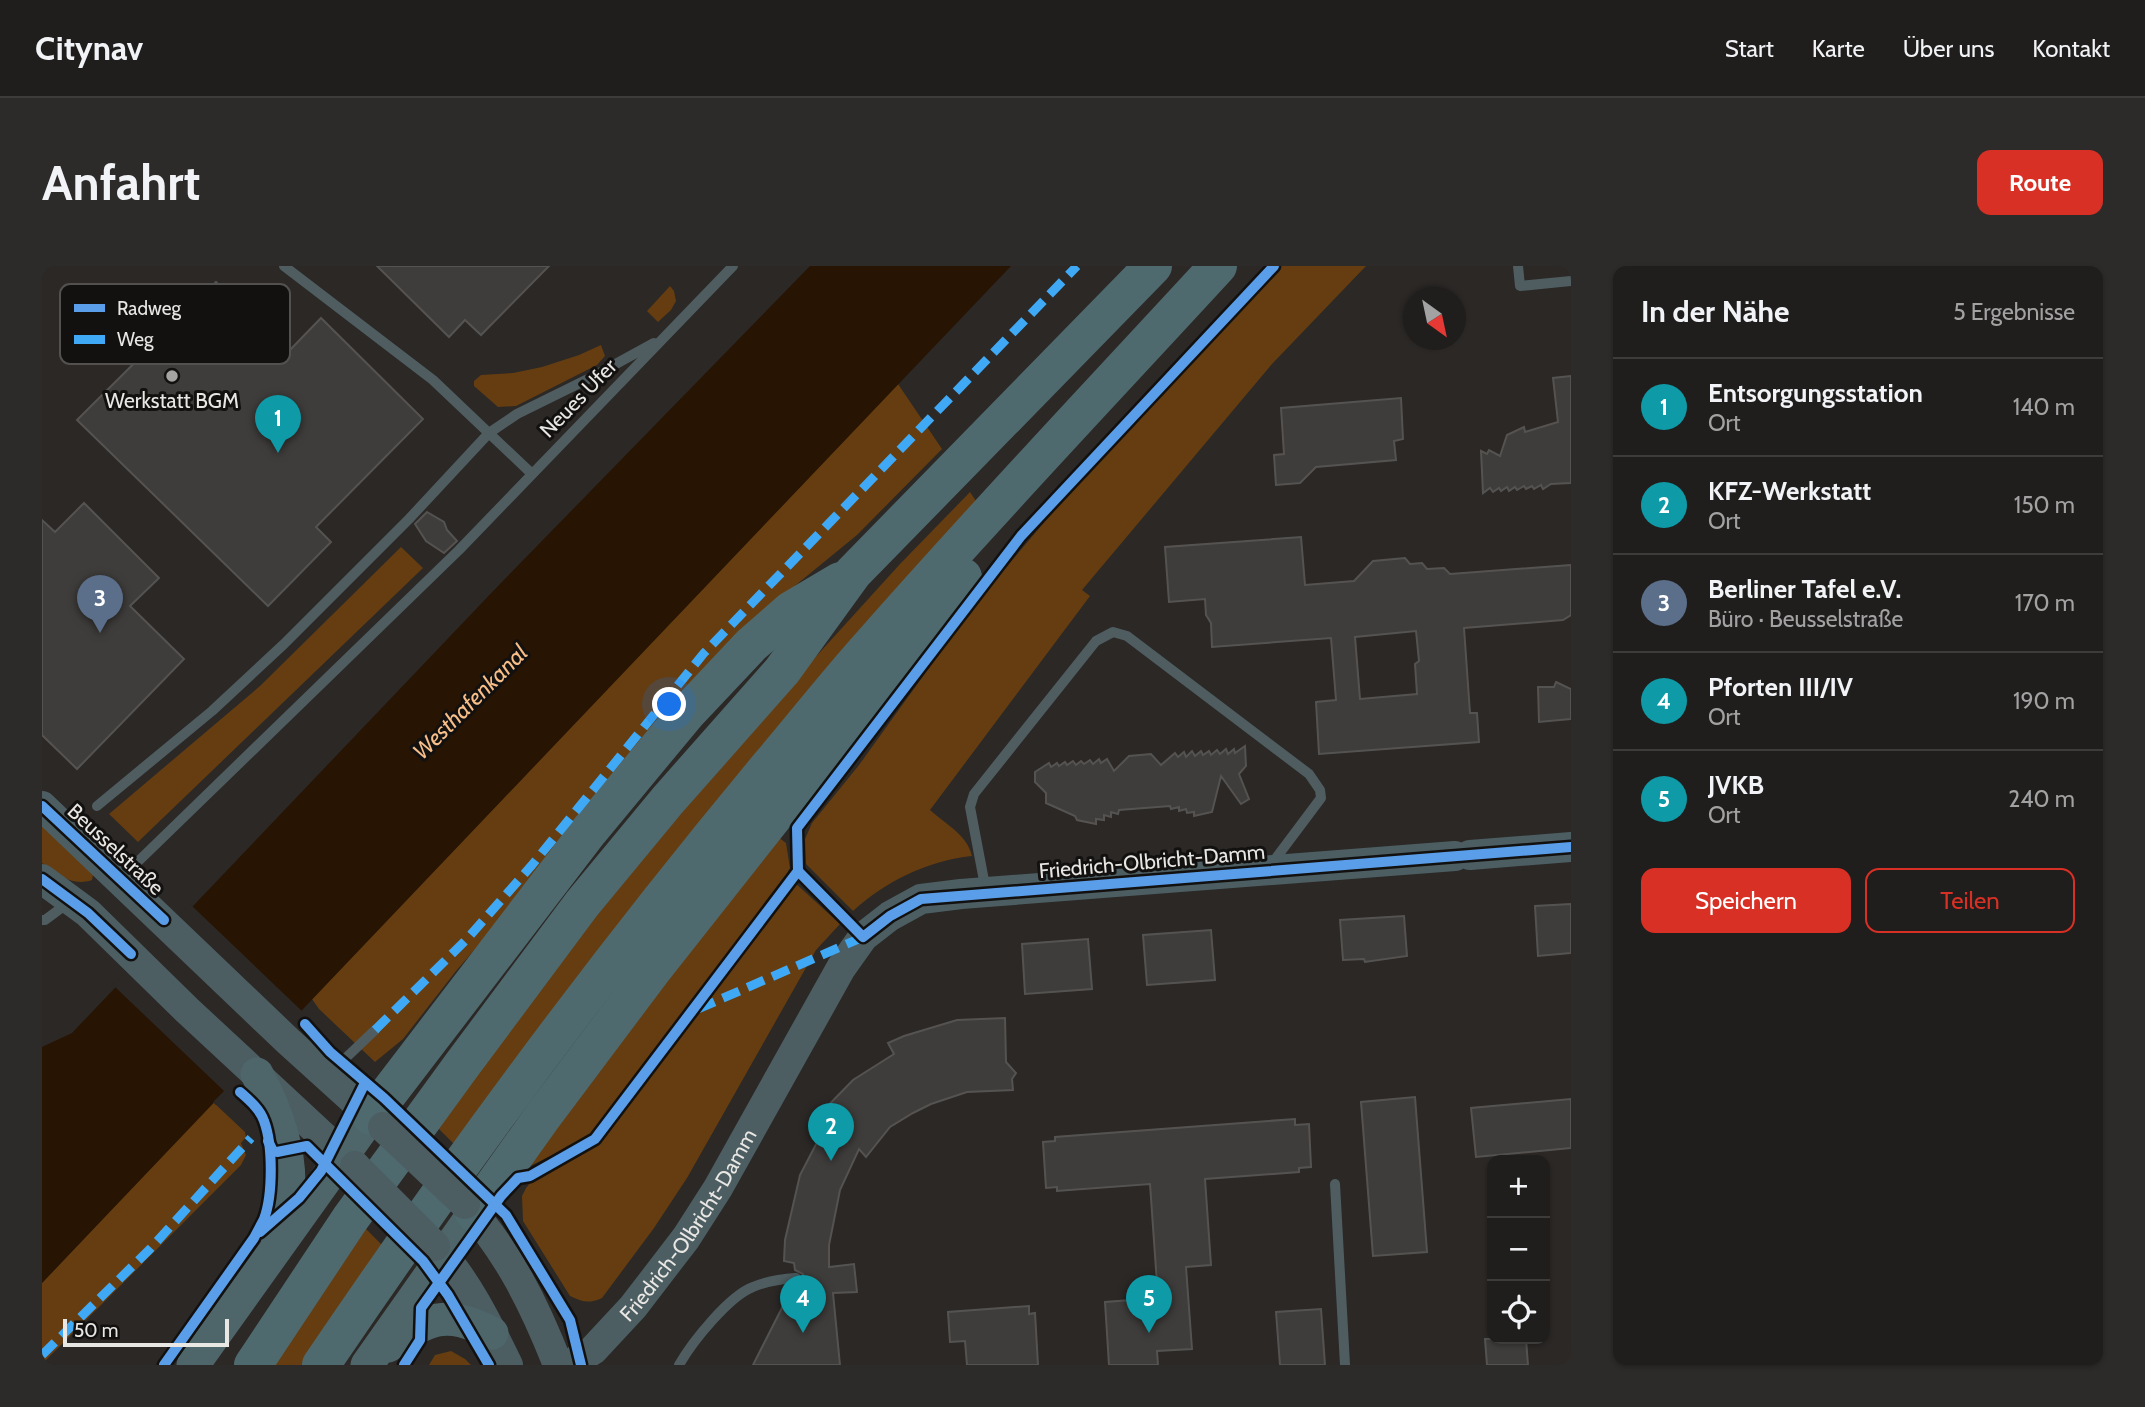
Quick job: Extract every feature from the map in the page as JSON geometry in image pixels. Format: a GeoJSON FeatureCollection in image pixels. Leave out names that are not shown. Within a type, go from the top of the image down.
{"type":"FeatureCollection","features":[{"type":"Feature","properties":{"kind":"highway"},"geometry":{"type":"LineString","coordinates":[[253,1365],[358,1208],[582,904],[668,800],[782,671],[853,573],[1153,266]]}},
{"type":"Feature","properties":{"kind":"highway"},"geometry":{"type":"LineString","coordinates":[[321,1365],[394,1258],[622,948],[718,828],[869,647],[1218,266]]}},
{"type":"Feature","properties":{"kind":"highway"},"geometry":{"type":"LineString","coordinates":[[470,1208],[651,972],[893,669],[1008,518],[1026,474]]}},
{"type":"Feature","properties":{"kind":"highway"},"geometry":{"type":"LineString","coordinates":[[377,1122],[539,895],[686,714],[751,645],[791,610],[853,573]]}},
{"type":"Feature","properties":{"kind":"main road","name":"Beusselstraße"},"geometry":{"type":"LineString","coordinates":[[42,806],[288,1041],[470,1208],[500,1248],[538,1312],[558,1365]]}},
{"type":"Feature","properties":{"kind":"main road","name":"Friedrich-Olbricht-Damm"},"geometry":{"type":"LineString","coordinates":[[568,1365],[593,1350],[633,1307],[686,1238],[730,1168],[841,968],[863,937],[890,916],[920,899],[1571,847]]}},
{"type":"Feature","properties":{"kind":"main road"},"geometry":{"type":"LineString","coordinates":[[42,879],[79,907],[131,954],[439,1250],[492,1333],[508,1365]]}},
{"type":"Feature","properties":{"kind":"main road","name":"Beusselstraße"},"geometry":{"type":"LineString","coordinates":[[79,907],[120,879]]}},
{"type":"Feature","properties":{"kind":"main road"},"geometry":{"type":"LineString","coordinates":[[257,1074],[281,1125],[288,1162],[288,1185],[282,1226],[266,1262]]}},
{"type":"Feature","properties":{"kind":"main road"},"geometry":{"type":"LineString","coordinates":[[193,1365],[266,1262],[349,1161],[377,1122]]}},
{"type":"Feature","properties":{"kind":"main road"},"geometry":{"type":"LineString","coordinates":[[370,1360],[439,1250],[470,1208]]}},
{"type":"Feature","properties":{"kind":"main road"},"geometry":{"type":"LineString","coordinates":[[370,1360],[417,1326],[433,1320],[463,1320],[492,1333]]}},
{"type":"Feature","properties":{"kind":"lane"},"geometry":{"type":"LineString","coordinates":[[284,266],[433,380],[531,474]]}},
{"type":"Feature","properties":{"kind":"lane","name":"Neues Ufer"},"geometry":{"type":"LineString","coordinates":[[120,879],[450,558],[733,266]]}},
{"type":"Feature","properties":{"kind":"lane"},"geometry":{"type":"LineString","coordinates":[[1518,266],[1520,286],[1571,281]]}},
{"type":"Feature","properties":{"kind":"lane"},"geometry":{"type":"LineString","coordinates":[[97,806],[212,711],[284,644],[409,519],[489,433],[517,414],[666,336]]}},
{"type":"Feature","properties":{"kind":"lane"},"geometry":{"type":"LineString","coordinates":[[986,893],[970,807],[974,794],[1096,641],[1114,632],[1127,636],[1309,774],[1320,790],[1321,798],[1315,808],[1266,871]]}},
{"type":"Feature","properties":{"kind":"lane"},"geometry":{"type":"LineString","coordinates":[[42,920],[79,907]]}},
{"type":"Feature","properties":{"kind":"lane"},"geometry":{"type":"LineString","coordinates":[[327,1076],[374,1030]]}},
{"type":"Feature","properties":{"kind":"lane"},"geometry":{"type":"LineString","coordinates":[[1335,1184],[1345,1365]]}},
{"type":"Feature","properties":{"kind":"lane"},"geometry":{"type":"LineString","coordinates":[[679,1365],[686,1352],[717,1315],[751,1288],[779,1279],[796,1278]]}},
{"type":"Feature","properties":{"kind":"shaded area"},"geometry":{"type":"Polygon","coordinates":[[[1280,266],[1366,266],[1272,364],[1082,590],[1090,596],[930,810],[960,835],[972,856],[939,862],[908,874],[879,890],[853,911],[806,864],[805,839],[812,823],[859,765],[975,604],[1074,487],[1280,266]]]}},
{"type":"Feature","properties":{"kind":"shaded area"},"geometry":{"type":"Polygon","coordinates":[[[670,286],[676,301],[658,322],[647,311],[670,286]]]}},
{"type":"Feature","properties":{"kind":"shaded area"},"geometry":{"type":"Polygon","coordinates":[[[601,345],[605,356],[597,365],[516,406],[498,407],[474,386],[474,381],[481,375],[513,373],[542,367],[601,345]]]}},
{"type":"Feature","properties":{"kind":"shaded area"},"geometry":{"type":"Polygon","coordinates":[[[898,384],[942,449],[857,535],[780,598],[456,971],[403,1039],[375,1062],[319,1009],[312,999],[898,384]]]}},
{"type":"Feature","properties":{"kind":"shaded area"},"geometry":{"type":"Polygon","coordinates":[[[970,492],[976,501],[457,1147],[435,1125],[563,955],[762,716],[900,564],[970,492]]]}},
{"type":"Feature","properties":{"kind":"shaded area"},"geometry":{"type":"Polygon","coordinates":[[[401,547],[423,568],[138,842],[109,814],[260,686],[401,547]]]}},
{"type":"Feature","properties":{"kind":"shaded area"},"geometry":{"type":"Polygon","coordinates":[[[42,822],[93,875],[92,880],[71,881],[42,863],[42,822]]]}},
{"type":"Feature","properties":{"kind":"shaded area"},"geometry":{"type":"Polygon","coordinates":[[[778,837],[786,843],[790,868],[787,873],[595,1131],[581,1141],[522,1170],[778,837]]]}},
{"type":"Feature","properties":{"kind":"shaded area"},"geometry":{"type":"Polygon","coordinates":[[[793,881],[840,924],[816,950],[687,1178],[654,1228],[602,1298],[586,1302],[570,1296],[523,1221],[522,1196],[526,1188],[534,1178],[599,1144],[793,881]]]}},
{"type":"Feature","properties":{"kind":"shaded area"},"geometry":{"type":"Polygon","coordinates":[[[213,1102],[245,1132],[246,1137],[241,1143],[246,1155],[241,1165],[42,1364],[42,1283],[213,1102]]]}},
{"type":"Feature","properties":{"kind":"shaded area"},"geometry":{"type":"Polygon","coordinates":[[[363,1226],[385,1248],[306,1365],[270,1365],[363,1226]]]}},
{"type":"Feature","properties":{"kind":"shaded area"},"geometry":{"type":"Polygon","coordinates":[[[451,1351],[471,1365],[429,1365],[435,1355],[451,1351]]]}},
{"type":"Feature","properties":{"kind":"water","name":"Westhafenkanal"},"geometry":{"type":"Polygon","coordinates":[[[810,266],[1011,266],[42,1283],[42,1047],[72,1033],[498,586],[810,266]]]}},
{"type":"Feature","properties":{"kind":"pier"},"geometry":{"type":"Polygon","coordinates":[[[190,904],[304,1013],[216,1105],[213,1102],[224,1091],[115,987],[108,990],[190,904]]]}},
{"type":"Feature","properties":{"kind":"building"},"geometry":{"type":"Polygon","coordinates":[[[377,266],[549,266],[481,335],[465,320],[449,337],[377,266]]]}},
{"type":"Feature","properties":{"kind":"building"},"geometry":{"type":"Polygon","coordinates":[[[321,318],[423,419],[316,527],[331,542],[268,606],[77,420],[133,364],[290,364],[290,350],[321,318]]]}},
{"type":"Feature","properties":{"kind":"building"},"geometry":{"type":"Polygon","coordinates":[[[1571,376],[1571,483],[1551,484],[1543,489],[1541,485],[1534,489],[1532,486],[1526,489],[1524,486],[1517,490],[1515,487],[1509,491],[1507,487],[1501,491],[1499,488],[1493,492],[1490,488],[1483,493],[1481,451],[1487,454],[1489,450],[1500,456],[1507,435],[1524,427],[1525,432],[1558,422],[1553,378],[1571,376]]]}},
{"type":"Feature","properties":{"kind":"building"},"geometry":{"type":"Polygon","coordinates":[[[1401,398],[1403,439],[1394,441],[1396,460],[1316,467],[1300,483],[1276,485],[1274,455],[1284,454],[1281,408],[1401,398]]]}},
{"type":"Feature","properties":{"kind":"building"},"geometry":{"type":"Polygon","coordinates":[[[84,503],[159,578],[130,606],[184,659],[77,769],[42,735],[42,520],[55,532],[84,503]]]}},
{"type":"Feature","properties":{"kind":"building"},"geometry":{"type":"Polygon","coordinates":[[[427,512],[444,522],[457,541],[444,553],[426,541],[415,524],[427,512]]]}},
{"type":"Feature","properties":{"kind":"building"},"geometry":{"type":"Polygon","coordinates":[[[1301,537],[1305,585],[1354,581],[1373,561],[1405,558],[1410,564],[1422,563],[1427,569],[1444,568],[1450,574],[1571,565],[1571,615],[1563,620],[1464,628],[1470,713],[1477,713],[1479,742],[1319,754],[1316,702],[1336,700],[1331,638],[1212,647],[1211,623],[1206,615],[1205,599],[1169,602],[1165,547],[1301,537]],[[1416,631],[1355,637],[1360,699],[1417,694],[1415,664],[1419,661],[1416,631]]]}},
{"type":"Feature","properties":{"kind":"building"},"geometry":{"type":"Polygon","coordinates":[[[1556,682],[1571,689],[1571,719],[1539,722],[1538,687],[1554,687],[1556,682]]]}},
{"type":"Feature","properties":{"kind":"building"},"geometry":{"type":"Polygon","coordinates":[[[1245,746],[1246,766],[1239,774],[1249,799],[1241,804],[1221,776],[1212,812],[1194,816],[1194,812],[1187,813],[1186,809],[1179,811],[1179,807],[1171,809],[1170,806],[1119,810],[1118,814],[1111,812],[1111,817],[1104,815],[1104,820],[1096,819],[1096,824],[1077,820],[1075,816],[1046,803],[1046,793],[1035,782],[1035,772],[1049,763],[1051,767],[1065,762],[1067,765],[1073,761],[1076,765],[1090,760],[1093,764],[1099,759],[1101,763],[1107,759],[1114,771],[1129,756],[1151,754],[1161,765],[1175,753],[1178,757],[1184,752],[1186,757],[1192,751],[1195,756],[1201,751],[1203,755],[1209,751],[1211,755],[1217,750],[1220,754],[1226,749],[1228,754],[1245,746]]]}},
{"type":"Feature","properties":{"kind":"building"},"geometry":{"type":"Polygon","coordinates":[[[1571,904],[1571,953],[1538,956],[1535,906],[1571,904]]]}},
{"type":"Feature","properties":{"kind":"building"},"geometry":{"type":"Polygon","coordinates":[[[1404,916],[1407,956],[1365,962],[1364,959],[1343,960],[1340,920],[1404,916]]]}},
{"type":"Feature","properties":{"kind":"building"},"geometry":{"type":"Polygon","coordinates":[[[1211,930],[1215,980],[1147,985],[1143,935],[1211,930]]]}},
{"type":"Feature","properties":{"kind":"building"},"geometry":{"type":"Polygon","coordinates":[[[1088,939],[1092,989],[1025,994],[1022,944],[1088,939]]]}},
{"type":"Feature","properties":{"kind":"building"},"geometry":{"type":"Polygon","coordinates":[[[1005,1018],[1006,1062],[1016,1073],[1012,1079],[1013,1090],[967,1092],[931,1104],[890,1127],[866,1157],[859,1149],[840,1190],[829,1245],[829,1267],[854,1264],[857,1292],[833,1293],[840,1365],[753,1365],[786,1300],[799,1298],[797,1286],[803,1281],[803,1274],[795,1270],[794,1263],[784,1261],[785,1240],[800,1175],[825,1127],[815,1119],[853,1080],[894,1054],[888,1043],[957,1020],[1005,1018]]]}},
{"type":"Feature","properties":{"kind":"building"},"geometry":{"type":"Polygon","coordinates":[[[1415,1097],[1427,1252],[1373,1256],[1361,1102],[1415,1097]]]}},
{"type":"Feature","properties":{"kind":"building"},"geometry":{"type":"Polygon","coordinates":[[[1571,1099],[1571,1148],[1476,1157],[1471,1108],[1571,1099]]]}},
{"type":"Feature","properties":{"kind":"building"},"geometry":{"type":"Polygon","coordinates":[[[1295,1119],[1295,1125],[1309,1124],[1311,1167],[1299,1168],[1299,1172],[1205,1179],[1211,1265],[1186,1267],[1192,1349],[1157,1351],[1158,1365],[1109,1365],[1105,1302],[1158,1298],[1150,1184],[1057,1191],[1057,1187],[1046,1188],[1043,1142],[1055,1141],[1055,1137],[1295,1119]]]}},
{"type":"Feature","properties":{"kind":"building"},"geometry":{"type":"Polygon","coordinates":[[[1029,1306],[1029,1314],[1035,1313],[1038,1365],[967,1365],[965,1341],[950,1342],[948,1312],[1029,1306]]]}},
{"type":"Feature","properties":{"kind":"building"},"geometry":{"type":"Polygon","coordinates":[[[1321,1309],[1325,1365],[1280,1365],[1276,1312],[1321,1309]]]}},
{"type":"Feature","properties":{"kind":"building"},"geometry":{"type":"Polygon","coordinates":[[[1485,1339],[1487,1344],[1526,1344],[1528,1365],[1487,1365],[1485,1339]]]}},
{"type":"Feature","properties":{"kind":"marked path"},"geometry":{"type":"LineString","coordinates":[[375,1030],[467,939],[532,865],[704,653],[1077,266]]}},
{"type":"Feature","properties":{"kind":"marked path"},"geometry":{"type":"LineString","coordinates":[[698,1009],[863,937],[860,933]]}},
{"type":"Feature","properties":{"kind":"marked path"},"geometry":{"type":"LineString","coordinates":[[42,1355],[150,1249],[251,1138]]}},
{"type":"Feature","properties":{"kind":"cycle path"},"geometry":{"type":"LineString","coordinates":[[404,1365],[420,1340],[421,1308],[501,1196],[518,1178],[530,1176],[595,1139],[798,871],[797,828],[1021,536],[1274,266]]}},
{"type":"Feature","properties":{"kind":"cycle path"},"geometry":{"type":"LineString","coordinates":[[42,806],[164,920]]}},
{"type":"Feature","properties":{"kind":"cycle path"},"geometry":{"type":"LineString","coordinates":[[798,871],[863,937],[890,916],[921,899],[1571,847]]}},
{"type":"Feature","properties":{"kind":"cycle path"},"geometry":{"type":"LineString","coordinates":[[42,879],[88,913],[131,954]]}},
{"type":"Feature","properties":{"kind":"cycle path"},"geometry":{"type":"LineString","coordinates":[[305,1024],[330,1052],[384,1098],[506,1215],[570,1320],[581,1365]]}},
{"type":"Feature","properties":{"kind":"cycle path"},"geometry":{"type":"LineString","coordinates":[[260,1232],[299,1198],[321,1171],[365,1083]]}},
{"type":"Feature","properties":{"kind":"cycle path"},"geometry":{"type":"LineString","coordinates":[[164,1365],[254,1238],[267,1209],[271,1170],[267,1131],[260,1113],[240,1092]]}},
{"type":"Feature","properties":{"kind":"cycle path"},"geometry":{"type":"LineString","coordinates":[[268,1141],[273,1151],[277,1152],[307,1146],[423,1261],[448,1295],[489,1365]]}},
{"type":"Feature","properties":{"kind":"place","name":"Werkstatt BGM"},"geometry":{"type":"Point","coordinates":[172,376]}},
{"type":"Feature","properties":{"kind":"place","name":"Entsorgungsstation"},"geometry":{"type":"Point","coordinates":[278,453]}},
{"type":"Feature","properties":{"kind":"place","name":"Berliner Tafel e.V."},"geometry":{"type":"Point","coordinates":[100,633]}},
{"type":"Feature","properties":{"kind":"place","name":"KFZ-Werkstatt"},"geometry":{"type":"Point","coordinates":[831,1161]}},
{"type":"Feature","properties":{"kind":"place","name":"Pforten III/IV"},"geometry":{"type":"Point","coordinates":[803,1333]}},
{"type":"Feature","properties":{"kind":"place","name":"JVKB"},"geometry":{"type":"Point","coordinates":[1149,1333]}}]}
